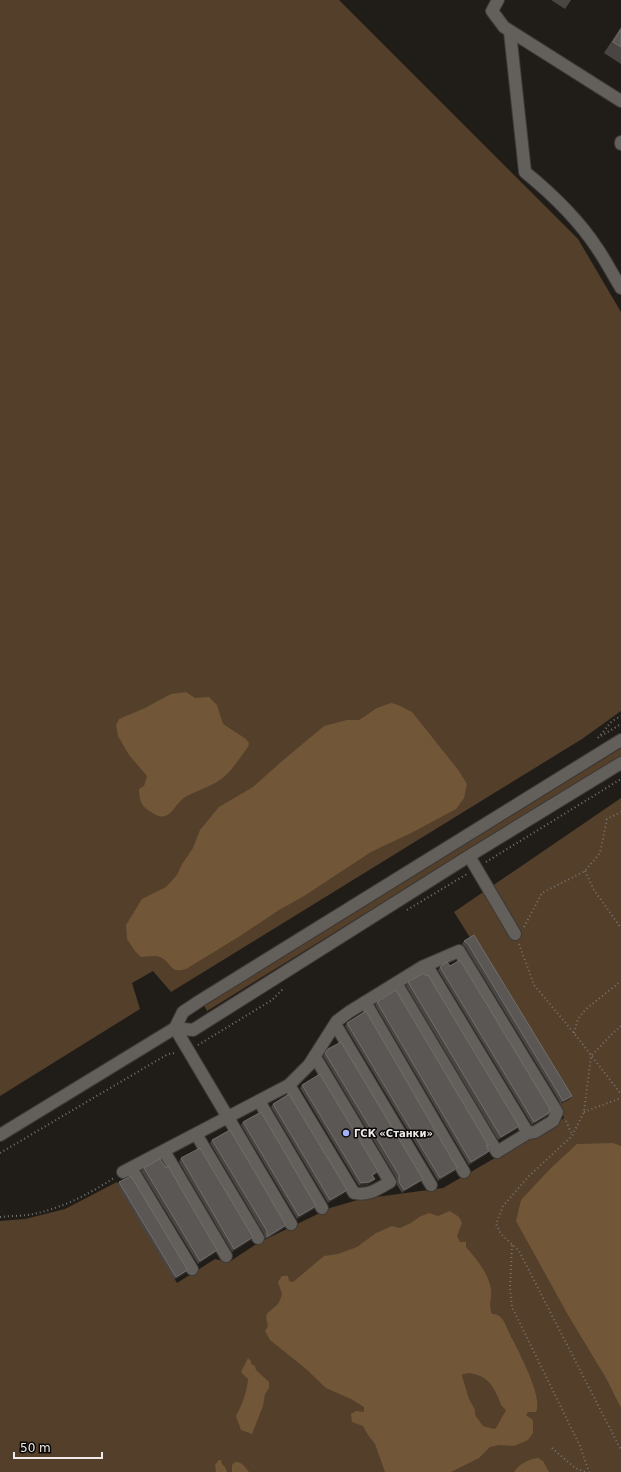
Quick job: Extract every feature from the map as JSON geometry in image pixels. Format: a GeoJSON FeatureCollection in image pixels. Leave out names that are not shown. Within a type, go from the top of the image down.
{"type":"FeatureCollection","features":[{"type":"Feature","properties":{"kind":"street"},"geometry":{"type":"LineString","coordinates":[[498,0],[492,10],[504,27],[510,32],[621,101]]}},
{"type":"Feature","properties":{"kind":"street"},"geometry":{"type":"LineString","coordinates":[[510,32],[525,172],[552,195],[571,215],[597,247],[621,288]]}},
{"type":"Feature","properties":{"kind":"street"},"geometry":{"type":"LineString","coordinates":[[0,1135],[174,1028],[183,1012],[621,740]]}},
{"type":"Feature","properties":{"kind":"street"},"geometry":{"type":"LineString","coordinates":[[174,1028],[193,1030],[469,856],[621,763]]}},
{"type":"Feature","properties":{"kind":"street"},"geometry":{"type":"LineString","coordinates":[[469,856],[515,934]]}},
{"type":"Feature","properties":{"kind":"street"},"geometry":{"type":"LineString","coordinates":[[192,1269],[127,1170],[289,1085],[309,1065],[335,1024],[349,1012],[396,983],[459,951],[556,1112],[553,1121],[535,1132],[528,1133],[497,1152],[396,983]]}},
{"type":"Feature","properties":{"kind":"street"},"geometry":{"type":"LineString","coordinates":[[427,966],[528,1133]]}},
{"type":"Feature","properties":{"kind":"street"},"geometry":{"type":"LineString","coordinates":[[365,1002],[464,1172]]}},
{"type":"Feature","properties":{"kind":"street"},"geometry":{"type":"LineString","coordinates":[[335,1024],[431,1185]]}},
{"type":"Feature","properties":{"kind":"street"},"geometry":{"type":"LineString","coordinates":[[174,1028],[291,1224]]}},
{"type":"Feature","properties":{"kind":"street"},"geometry":{"type":"LineString","coordinates":[[289,1085],[354,1193],[362,1195],[374,1191],[390,1182],[315,1057]]}},
{"type":"Feature","properties":{"kind":"street"},"geometry":{"type":"LineString","coordinates":[[259,1101],[322,1208]]}},
{"type":"Feature","properties":{"kind":"street"},"geometry":{"type":"LineString","coordinates":[[196,1134],[258,1238]]}},
{"type":"Feature","properties":{"kind":"street"},"geometry":{"type":"LineString","coordinates":[[164,1151],[226,1256]]}},
{"type":"Feature","properties":{"kind":"path"},"geometry":{"type":"LineString","coordinates":[[621,716],[612,721],[598,738],[621,724]]}},
{"type":"Feature","properties":{"kind":"path"},"geometry":{"type":"LineString","coordinates":[[621,812],[607,819],[600,853],[585,871],[542,893],[526,923],[521,930],[515,934],[534,985],[574,1033],[621,1094]]}},
{"type":"Feature","properties":{"kind":"path"},"geometry":{"type":"LineString","coordinates":[[585,871],[594,890],[621,928]]}},
{"type":"Feature","properties":{"kind":"path"},"geometry":{"type":"LineString","coordinates":[[574,1033],[578,1019],[585,1010],[621,981]]}},
{"type":"Feature","properties":{"kind":"path"},"geometry":{"type":"LineString","coordinates":[[621,1026],[591,1056],[584,1112],[572,1136],[529,1176],[503,1206],[496,1224],[501,1234],[519,1251],[621,1450]]}},
{"type":"Feature","properties":{"kind":"path"},"geometry":{"type":"LineString","coordinates":[[584,1112],[621,1098]]}},
{"type":"Feature","properties":{"kind":"path"},"geometry":{"type":"LineString","coordinates":[[0,1217],[29,1215],[59,1206],[95,1190],[127,1170]]}},
{"type":"Feature","properties":{"kind":"path"},"geometry":{"type":"LineString","coordinates":[[512,1244],[510,1288],[512,1307],[580,1446],[589,1472]]}},
{"type":"Feature","properties":{"kind":"path"},"geometry":{"type":"LineString","coordinates":[[552,1448],[574,1468],[585,1472]]}},
{"type":"Feature","properties":{"kind":"shaded area"},"geometry":{"type":"Polygon","coordinates":[[[0,0],[339,0],[578,239],[621,312],[621,711],[582,739],[171,992],[153,971],[132,983],[140,1009],[0,1096],[0,0]]]}},
{"type":"Feature","properties":{"kind":"shaded area"},"geometry":{"type":"Polygon","coordinates":[[[186,692],[195,698],[209,697],[217,705],[223,724],[246,739],[249,743],[248,747],[223,778],[182,799],[167,815],[158,816],[147,809],[141,802],[139,789],[144,786],[147,776],[129,755],[118,736],[116,725],[119,719],[145,708],[171,694],[186,692]]]}},
{"type":"Feature","properties":{"kind":"shaded area"},"geometry":{"type":"Polygon","coordinates":[[[391,703],[399,705],[412,712],[459,771],[467,784],[464,798],[456,809],[371,852],[304,896],[279,910],[186,969],[174,969],[164,959],[158,956],[141,957],[135,951],[127,939],[126,925],[142,899],[166,887],[177,875],[182,864],[193,848],[200,830],[219,807],[253,787],[324,726],[347,720],[359,720],[377,708],[391,703]]]}},
{"type":"Feature","properties":{"kind":"shaded area"},"geometry":{"type":"Polygon","coordinates":[[[621,748],[621,756],[207,1011],[204,1005],[621,748]]]}},
{"type":"Feature","properties":{"kind":"shaded area"},"geometry":{"type":"Polygon","coordinates":[[[621,798],[621,1472],[0,1472],[0,1221],[25,1219],[65,1209],[117,1182],[177,1283],[215,1259],[229,1262],[258,1243],[330,1208],[361,1199],[443,1188],[564,1118],[558,1103],[569,1096],[454,912],[621,798]]]}},
{"type":"Feature","properties":{"kind":"shaded area"},"geometry":{"type":"Polygon","coordinates":[[[613,1143],[621,1146],[621,1408],[606,1378],[568,1315],[516,1221],[521,1200],[550,1169],[577,1144],[613,1143]]]}},
{"type":"Feature","properties":{"kind":"shaded area"},"geometry":{"type":"Polygon","coordinates":[[[450,1211],[459,1217],[462,1223],[457,1236],[460,1242],[466,1242],[466,1247],[482,1267],[488,1278],[491,1290],[490,1308],[492,1314],[503,1320],[534,1387],[537,1405],[536,1412],[528,1412],[526,1415],[533,1420],[533,1433],[528,1440],[514,1446],[499,1445],[490,1447],[479,1458],[451,1472],[385,1472],[375,1444],[363,1426],[352,1422],[351,1414],[356,1411],[364,1412],[364,1407],[351,1399],[326,1388],[306,1369],[270,1340],[265,1331],[268,1326],[266,1316],[281,1299],[282,1294],[278,1282],[282,1276],[288,1276],[289,1281],[293,1282],[324,1256],[338,1254],[357,1247],[376,1233],[392,1226],[400,1228],[429,1213],[438,1216],[450,1211]],[[469,1373],[463,1374],[462,1376],[469,1399],[475,1410],[475,1415],[483,1426],[494,1429],[506,1410],[502,1406],[487,1380],[469,1373]]]}},
{"type":"Feature","properties":{"kind":"shaded area"},"geometry":{"type":"Polygon","coordinates":[[[248,1358],[251,1361],[251,1364],[255,1366],[256,1370],[269,1382],[269,1388],[265,1394],[263,1406],[252,1434],[241,1430],[236,1416],[247,1389],[248,1379],[241,1372],[248,1358]]]}},
{"type":"Feature","properties":{"kind":"shaded area"},"geometry":{"type":"Polygon","coordinates":[[[538,1458],[543,1461],[549,1472],[514,1472],[524,1462],[538,1458]]]}},
{"type":"Feature","properties":{"kind":"shaded area"},"geometry":{"type":"Polygon","coordinates":[[[219,1460],[221,1460],[227,1472],[216,1472],[215,1465],[219,1460]]]}},
{"type":"Feature","properties":{"kind":"shaded area"},"geometry":{"type":"Polygon","coordinates":[[[235,1462],[241,1463],[249,1472],[232,1472],[232,1465],[235,1462]]]}},
{"type":"Feature","properties":{"kind":"building"},"geometry":{"type":"Polygon","coordinates":[[[621,29],[621,47],[613,42],[621,29]]]}},
{"type":"Feature","properties":{"kind":"building"},"geometry":{"type":"Polygon","coordinates":[[[474,935],[572,1096],[563,1101],[468,944],[464,941],[474,935]]]}},
{"type":"Feature","properties":{"kind":"building"},"geometry":{"type":"Polygon","coordinates":[[[460,960],[550,1109],[549,1113],[534,1122],[440,967],[447,962],[450,966],[460,960]]]}},
{"type":"Feature","properties":{"kind":"building"},"geometry":{"type":"Polygon","coordinates":[[[424,973],[426,976],[428,975],[519,1126],[501,1137],[408,982],[424,973]]]}},
{"type":"Feature","properties":{"kind":"building"},"geometry":{"type":"Polygon","coordinates":[[[396,990],[488,1145],[486,1146],[489,1151],[471,1162],[377,1002],[396,990]]]}},
{"type":"Feature","properties":{"kind":"building"},"geometry":{"type":"Polygon","coordinates":[[[366,1011],[457,1168],[440,1178],[347,1023],[366,1011]]]}},
{"type":"Feature","properties":{"kind":"building"},"geometry":{"type":"Polygon","coordinates":[[[341,1042],[423,1179],[404,1190],[399,1182],[399,1175],[325,1053],[328,1049],[341,1042]]]}},
{"type":"Feature","properties":{"kind":"building"},"geometry":{"type":"Polygon","coordinates":[[[320,1074],[378,1171],[372,1175],[375,1179],[369,1182],[361,1183],[302,1085],[320,1074]]]}},
{"type":"Feature","properties":{"kind":"building"},"geometry":{"type":"Polygon","coordinates":[[[289,1094],[347,1190],[330,1200],[273,1104],[289,1094]]]}},
{"type":"Feature","properties":{"kind":"building"},"geometry":{"type":"Polygon","coordinates":[[[261,1112],[316,1206],[299,1216],[243,1122],[261,1112]]]}},
{"type":"Feature","properties":{"kind":"building"},"geometry":{"type":"Polygon","coordinates":[[[230,1130],[286,1225],[267,1237],[267,1231],[212,1140],[230,1130]]]}},
{"type":"Feature","properties":{"kind":"building"},"geometry":{"type":"Polygon","coordinates":[[[200,1148],[253,1237],[234,1249],[181,1158],[200,1148]]]}},
{"type":"Feature","properties":{"kind":"building"},"geometry":{"type":"Polygon","coordinates":[[[160,1159],[166,1168],[168,1166],[217,1250],[200,1261],[144,1168],[160,1159]]]}},
{"type":"Feature","properties":{"kind":"building"},"geometry":{"type":"Polygon","coordinates":[[[131,1176],[187,1269],[176,1277],[119,1182],[131,1176]]]}},
{"type":"Feature","properties":{"kind":"place","name":"ГСК «Станки»"},"geometry":{"type":"Point","coordinates":[346,1133]}}]}
